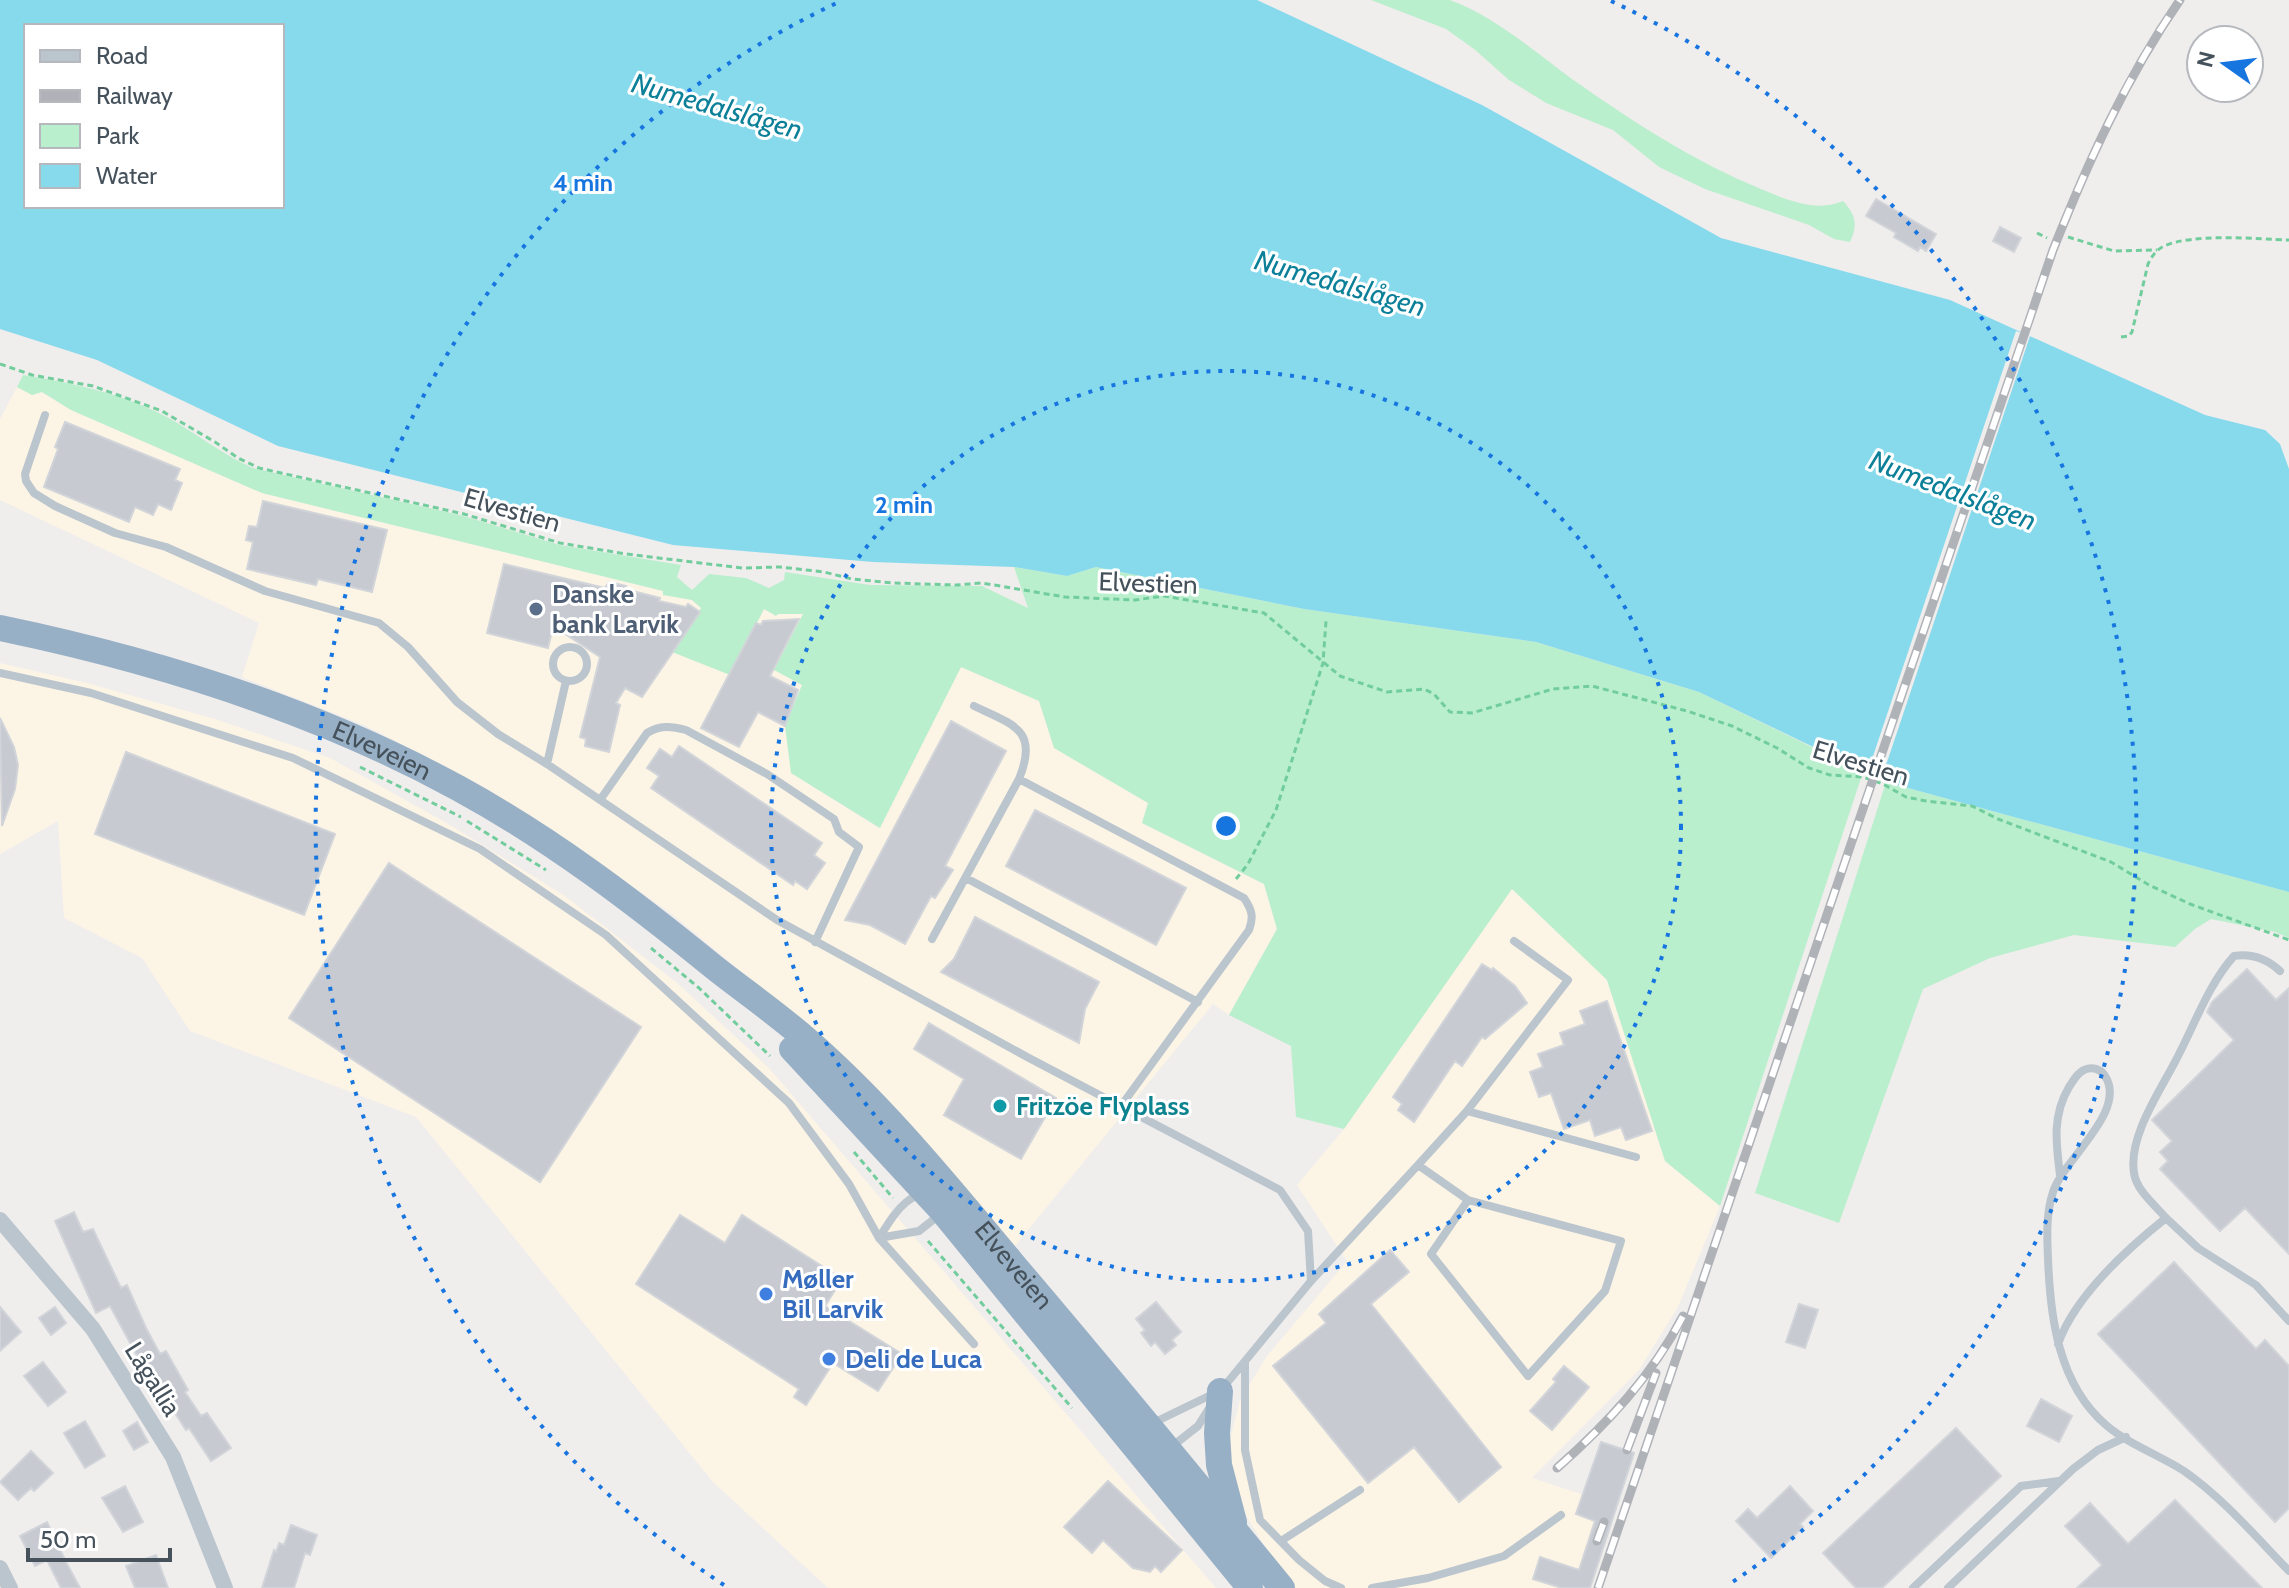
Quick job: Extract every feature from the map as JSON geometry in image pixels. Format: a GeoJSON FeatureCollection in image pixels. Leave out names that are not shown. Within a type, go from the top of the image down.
{"type":"FeatureCollection","features":[{"type":"Feature","properties":{"kind":"highway","name":"Elveveien"},"geometry":{"type":"LineString","coordinates":[[0,628],[121,655],[199,678],[273,704],[401,759],[459,788],[577,862],[632,902],[801,1035],[868,1099],[935,1188],[1168,1450],[1282,1588]]}},
{"type":"Feature","properties":{"kind":"highway","name":"Elveveien"},"geometry":{"type":"LineString","coordinates":[[935,1188],[943,1212],[1250,1588]]}},
{"type":"Feature","properties":{"kind":"highway"},"geometry":{"type":"LineString","coordinates":[[1220,1391],[1217,1433],[1219,1465],[1237,1533]]}},
{"type":"Feature","properties":{"kind":"street","name":"Lågallia"},"geometry":{"type":"LineString","coordinates":[[0,1220],[93,1329],[173,1457],[225,1588]]}},
{"type":"Feature","properties":{"kind":"street"},"geometry":{"type":"LineString","coordinates":[[0,1568],[10,1588]]}},
{"type":"Feature","properties":{"kind":"lane"},"geometry":{"type":"LineString","coordinates":[[45,415],[25,474],[34,493],[115,533],[166,547],[265,591],[379,623],[408,647],[457,702],[498,734],[777,920],[1280,1190],[1308,1231],[1311,1281]]}},
{"type":"Feature","properties":{"kind":"lane"},"geometry":{"type":"LineString","coordinates":[[575,648],[586,657],[586,672],[574,681],[566,681],[555,671],[555,656],[560,650],[575,648]]}},
{"type":"Feature","properties":{"kind":"lane"},"geometry":{"type":"LineString","coordinates":[[0,673],[91,693],[293,758],[480,849],[606,935],[789,1103],[849,1184],[879,1238],[974,1344]]}},
{"type":"Feature","properties":{"kind":"lane"},"geometry":{"type":"LineString","coordinates":[[547,764],[566,681]]}},
{"type":"Feature","properties":{"kind":"lane"},"geometry":{"type":"LineString","coordinates":[[932,939],[1027,760],[1028,748],[1021,733],[1009,723],[974,706]]}},
{"type":"Feature","properties":{"kind":"lane"},"geometry":{"type":"LineString","coordinates":[[600,800],[647,733],[656,727],[672,726],[686,730],[767,774],[834,819],[839,832],[859,847],[815,942]]}},
{"type":"Feature","properties":{"kind":"lane"},"geometry":{"type":"LineString","coordinates":[[1019,779],[1229,888],[1244,898],[1251,910],[1253,920],[1249,930],[1121,1106]]}},
{"type":"Feature","properties":{"kind":"lane"},"geometry":{"type":"LineString","coordinates":[[966,878],[1198,1002]]}},
{"type":"Feature","properties":{"kind":"lane"},"geometry":{"type":"LineString","coordinates":[[1220,1391],[1147,1426],[1140,1455],[1168,1450],[1198,1426],[1220,1391],[1311,1281],[1467,1111],[1568,980],[1514,941]]}},
{"type":"Feature","properties":{"kind":"lane"},"geometry":{"type":"LineString","coordinates":[[2280,971],[2269,960],[2245,954],[2234,956],[2221,970],[2176,1061],[2150,1105],[2134,1156],[2134,1174],[2138,1185],[2166,1218],[2198,1248],[2256,1285],[2289,1321]]}},
{"type":"Feature","properties":{"kind":"lane"},"geometry":{"type":"LineString","coordinates":[[2060,1175],[2055,1130],[2058,1107],[2081,1071],[2098,1069],[2108,1082],[2104,1117],[2060,1175],[2048,1218],[2053,1325],[2062,1357],[2086,1405],[2107,1426],[2184,1472],[2220,1500],[2289,1571]]}},
{"type":"Feature","properties":{"kind":"lane"},"geometry":{"type":"LineString","coordinates":[[1467,1111],[1636,1157]]}},
{"type":"Feature","properties":{"kind":"lane"},"geometry":{"type":"LineString","coordinates":[[1418,1165],[1468,1200],[1621,1241],[1605,1291],[1528,1376],[1431,1254],[1468,1200]]}},
{"type":"Feature","properties":{"kind":"lane"},"geometry":{"type":"LineString","coordinates":[[879,1238],[899,1206],[935,1188]]}},
{"type":"Feature","properties":{"kind":"lane"},"geometry":{"type":"LineString","coordinates":[[879,1238],[919,1231],[943,1212]]}},
{"type":"Feature","properties":{"kind":"lane"},"geometry":{"type":"LineString","coordinates":[[2058,1344],[2066,1322],[2076,1307],[2147,1233],[2166,1218]]}},
{"type":"Feature","properties":{"kind":"lane"},"geometry":{"type":"LineString","coordinates":[[1245,1361],[1245,1450],[1260,1520],[1299,1560],[1325,1581],[1341,1588]]}},
{"type":"Feature","properties":{"kind":"lane"},"geometry":{"type":"LineString","coordinates":[[1948,1588],[2060,1481],[2098,1450],[2126,1437]]}},
{"type":"Feature","properties":{"kind":"lane"},"geometry":{"type":"LineString","coordinates":[[1913,1588],[2021,1486],[2060,1481]]}},
{"type":"Feature","properties":{"kind":"lane"},"geometry":{"type":"LineString","coordinates":[[1281,1541],[1360,1490]]}},
{"type":"Feature","properties":{"kind":"lane"},"geometry":{"type":"LineString","coordinates":[[1372,1588],[1428,1578],[1504,1556],[1561,1515]]}},
{"type":"Feature","properties":{"kind":"path"},"geometry":{"type":"LineString","coordinates":[[2037,233],[2047,238]]}},
{"type":"Feature","properties":{"kind":"path"},"geometry":{"type":"LineString","coordinates":[[2068,237],[2109,250],[2157,250],[2190,241],[2289,240]]}},
{"type":"Feature","properties":{"kind":"path"},"geometry":{"type":"LineString","coordinates":[[2121,337],[2129,336],[2135,324],[2145,275],[2157,250]]}},
{"type":"Feature","properties":{"kind":"path","name":"Elvestien"},"geometry":{"type":"LineString","coordinates":[[0,364],[32,375],[93,386],[162,411],[253,466],[464,514],[560,543],[686,562],[742,568],[780,567],[893,583],[982,583],[1093,599],[1135,600],[1164,596],[1264,613],[1340,676],[1387,692],[1424,689],[1434,694],[1450,712],[1472,713],[1553,689],[1592,686],[1732,726],[1809,768],[1830,775],[1863,777],[1906,797],[1972,806],[2111,862],[2149,885],[2190,904],[2289,940]]}},
{"type":"Feature","properties":{"kind":"path"},"geometry":{"type":"LineString","coordinates":[[1229,888],[1248,864],[1276,810],[1323,663],[1326,621]]}},
{"type":"Feature","properties":{"kind":"path"},"geometry":{"type":"LineString","coordinates":[[353,763],[464,819],[554,875]]}},
{"type":"Feature","properties":{"kind":"path"},"geometry":{"type":"LineString","coordinates":[[652,948],[778,1063]]}},
{"type":"Feature","properties":{"kind":"path"},"geometry":{"type":"LineString","coordinates":[[849,1146],[899,1206]]}},
{"type":"Feature","properties":{"kind":"path"},"geometry":{"type":"LineString","coordinates":[[919,1231],[1075,1412]]}},
{"type":"Feature","properties":{"kind":"shaded area"},"geometry":{"type":"Polygon","coordinates":[[[17,387],[32,395],[41,392],[71,410],[262,493],[691,600],[701,608],[730,675],[764,609],[778,614],[803,614],[802,685],[789,711],[791,773],[879,828],[961,667],[1039,701],[1054,748],[1148,803],[1142,823],[1264,884],[1277,929],[1229,1015],[1213,1004],[1014,1247],[784,1007],[673,915],[568,841],[471,780],[366,726],[242,677],[259,623],[0,500],[0,419],[17,387]]]}},
{"type":"Feature","properties":{"kind":"shaded area"},"geometry":{"type":"Polygon","coordinates":[[[0,663],[87,683],[215,719],[330,758],[445,822],[565,896],[676,982],[768,1067],[1216,1588],[828,1588],[713,1482],[416,1117],[190,1031],[142,958],[64,918],[58,821],[0,854],[0,663]]]}},
{"type":"Feature","properties":{"kind":"shaded area"},"geometry":{"type":"Polygon","coordinates":[[[1512,888],[1607,980],[1665,1161],[1720,1206],[1678,1307],[1639,1370],[1532,1478],[1584,1495],[1601,1442],[1633,1452],[1591,1588],[1294,1588],[1281,1573],[1238,1502],[1227,1452],[1240,1400],[1267,1356],[1347,1261],[1297,1185],[1344,1129],[1512,888]]]}},
{"type":"Feature","properties":{"kind":"green space"},"geometry":{"type":"Polygon","coordinates":[[[1371,0],[1450,0],[1482,15],[1617,110],[1711,166],[1770,193],[1801,203],[1823,206],[1843,201],[1854,220],[1850,242],[1834,239],[1809,225],[1705,189],[1659,167],[1613,130],[1546,103],[1509,80],[1446,29],[1371,0]]]}},
{"type":"Feature","properties":{"kind":"green space"},"geometry":{"type":"Polygon","coordinates":[[[23,375],[78,385],[132,401],[167,417],[253,468],[460,515],[560,545],[681,565],[677,577],[692,590],[709,574],[746,578],[769,588],[784,580],[785,572],[870,585],[982,586],[1028,608],[1014,567],[1067,576],[1096,567],[1304,609],[1536,642],[1699,692],[1863,772],[1720,1206],[1665,1161],[1607,980],[1512,889],[1344,1129],[1296,1117],[1291,1046],[1229,1015],[1277,929],[1264,884],[1142,823],[1148,803],[1054,748],[1039,701],[961,667],[880,828],[791,773],[785,726],[802,685],[774,670],[803,614],[776,616],[764,609],[730,675],[672,652],[701,608],[692,600],[262,493],[71,410],[42,392],[32,395],[17,387],[23,375]]]}},
{"type":"Feature","properties":{"kind":"green space"},"geometry":{"type":"Polygon","coordinates":[[[1886,782],[2289,892],[2289,938],[2275,932],[2211,919],[2175,947],[2074,935],[1990,958],[1923,989],[1839,1223],[1755,1193],[1886,782]]]}},
{"type":"Feature","properties":{"kind":"water","name":"Numedalslågen"},"geometry":{"type":"Polygon","coordinates":[[[0,0],[1257,0],[1482,105],[1721,238],[1950,300],[2205,415],[2265,430],[2280,444],[2289,469],[2289,892],[1886,782],[1699,692],[1536,642],[1304,609],[1096,567],[1067,576],[1014,567],[873,562],[673,545],[278,446],[97,360],[0,329],[0,0]]]}},
{"type":"Feature","properties":{"kind":"pier"},"geometry":{"type":"Polygon","coordinates":[[[2016,331],[2030,336],[1880,783],[1866,777],[2016,331]]]}},
{"type":"Feature","properties":{"kind":"building"},"geometry":{"type":"Polygon","coordinates":[[[1876,199],[1936,234],[1926,251],[1920,247],[1918,251],[1894,237],[1896,233],[1866,216],[1876,199]]]}},
{"type":"Feature","properties":{"kind":"building"},"geometry":{"type":"Polygon","coordinates":[[[2000,227],[2021,238],[2014,252],[1993,241],[2000,227]]]}},
{"type":"Feature","properties":{"kind":"building"},"geometry":{"type":"Polygon","coordinates":[[[65,422],[180,469],[175,480],[182,483],[171,510],[158,504],[153,515],[135,507],[129,522],[44,487],[65,422]]]}},
{"type":"Feature","properties":{"kind":"building"},"geometry":{"type":"Polygon","coordinates":[[[263,501],[387,530],[372,592],[318,579],[316,585],[247,569],[253,542],[246,540],[249,526],[257,527],[263,501]]]}},
{"type":"Feature","properties":{"kind":"building"},"geometry":{"type":"Polygon","coordinates":[[[504,564],[605,588],[609,582],[626,586],[625,589],[660,598],[659,601],[686,607],[688,604],[700,612],[642,697],[625,688],[616,703],[620,705],[609,752],[585,746],[586,739],[580,737],[600,657],[553,626],[548,648],[487,633],[504,564]]]}},
{"type":"Feature","properties":{"kind":"building"},"geometry":{"type":"Polygon","coordinates":[[[799,619],[770,676],[798,690],[785,726],[758,712],[739,747],[701,728],[756,623],[761,625],[763,621],[799,619]]]}},
{"type":"Feature","properties":{"kind":"building"},"geometry":{"type":"Polygon","coordinates":[[[0,718],[14,747],[18,765],[15,789],[2,826],[0,718]]]}},
{"type":"Feature","properties":{"kind":"building"},"geometry":{"type":"Polygon","coordinates":[[[951,721],[1006,751],[945,866],[953,870],[935,898],[931,896],[905,944],[870,925],[845,920],[951,721]]]}},
{"type":"Feature","properties":{"kind":"building"},"geometry":{"type":"Polygon","coordinates":[[[679,746],[822,843],[814,855],[825,863],[807,889],[795,881],[793,885],[651,788],[659,776],[647,768],[660,749],[672,757],[679,746]]]}},
{"type":"Feature","properties":{"kind":"building"},"geometry":{"type":"Polygon","coordinates":[[[126,752],[335,834],[304,915],[95,834],[126,752]]]}},
{"type":"Feature","properties":{"kind":"building"},"geometry":{"type":"Polygon","coordinates":[[[1035,810],[1186,888],[1156,945],[1006,866],[1035,810]]]}},
{"type":"Feature","properties":{"kind":"building"},"geometry":{"type":"Polygon","coordinates":[[[389,863],[641,1027],[540,1182],[289,1018],[389,863]]]}},
{"type":"Feature","properties":{"kind":"building"},"geometry":{"type":"Polygon","coordinates":[[[975,917],[1099,982],[1085,1009],[1079,1043],[941,972],[954,959],[975,917]]]}},
{"type":"Feature","properties":{"kind":"building"},"geometry":{"type":"Polygon","coordinates":[[[1482,964],[1493,968],[1515,986],[1527,1003],[1485,1039],[1482,1037],[1462,1066],[1455,1061],[1414,1122],[1398,1110],[1402,1104],[1393,1097],[1482,964]]]}},
{"type":"Feature","properties":{"kind":"building"},"geometry":{"type":"Polygon","coordinates":[[[2247,969],[2276,1000],[2289,988],[2289,1254],[2245,1208],[2220,1231],[2160,1169],[2168,1161],[2160,1152],[2172,1141],[2152,1120],[2234,1040],[2207,1012],[2212,1002],[2247,969]]]}},
{"type":"Feature","properties":{"kind":"building"},"geometry":{"type":"Polygon","coordinates":[[[1607,1001],[1652,1131],[1626,1140],[1621,1127],[1595,1136],[1590,1120],[1564,1129],[1551,1093],[1539,1097],[1530,1072],[1543,1067],[1538,1054],[1564,1045],[1560,1033],[1585,1024],[1580,1011],[1607,1001]]]}},
{"type":"Feature","properties":{"kind":"building","name":"Fritzöe Flyplass"},"geometry":{"type":"Polygon","coordinates":[[[929,1023],[1056,1098],[1021,1159],[944,1115],[964,1079],[914,1049],[929,1023]]]}},
{"type":"Feature","properties":{"kind":"building"},"geometry":{"type":"Polygon","coordinates":[[[74,1212],[83,1232],[93,1229],[121,1288],[127,1285],[160,1354],[166,1351],[188,1390],[185,1392],[201,1416],[207,1413],[231,1448],[211,1461],[189,1428],[186,1430],[156,1383],[153,1385],[110,1306],[96,1313],[55,1221],[74,1212]]]}},
{"type":"Feature","properties":{"kind":"building"},"geometry":{"type":"Polygon","coordinates":[[[680,1215],[725,1243],[742,1215],[842,1279],[825,1306],[902,1354],[878,1391],[833,1363],[806,1405],[794,1397],[799,1389],[636,1284],[680,1215]]]}},
{"type":"Feature","properties":{"kind":"building"},"geometry":{"type":"Polygon","coordinates":[[[1390,1250],[1409,1272],[1371,1304],[1501,1467],[1459,1502],[1414,1447],[1368,1483],[1273,1366],[1326,1323],[1319,1314],[1390,1250]]]}},
{"type":"Feature","properties":{"kind":"building"},"geometry":{"type":"Polygon","coordinates":[[[2174,1262],[2256,1349],[2265,1340],[2289,1366],[2289,1508],[2275,1522],[2098,1334],[2174,1262]]]}},
{"type":"Feature","properties":{"kind":"building"},"geometry":{"type":"Polygon","coordinates":[[[1156,1302],[1181,1332],[1172,1340],[1176,1345],[1165,1354],[1155,1342],[1151,1346],[1141,1333],[1145,1330],[1136,1319],[1156,1302]]]}},
{"type":"Feature","properties":{"kind":"building"},"geometry":{"type":"Polygon","coordinates":[[[1799,1304],[1818,1310],[1805,1348],[1786,1342],[1799,1304]]]}},
{"type":"Feature","properties":{"kind":"building"},"geometry":{"type":"Polygon","coordinates":[[[0,1307],[21,1332],[0,1351],[0,1307]]]}},
{"type":"Feature","properties":{"kind":"building"},"geometry":{"type":"Polygon","coordinates":[[[55,1307],[66,1323],[51,1335],[39,1318],[55,1307]]]}},
{"type":"Feature","properties":{"kind":"building"},"geometry":{"type":"Polygon","coordinates":[[[43,1362],[66,1392],[48,1406],[24,1376],[43,1362]]]}},
{"type":"Feature","properties":{"kind":"building"},"geometry":{"type":"Polygon","coordinates":[[[1564,1366],[1589,1387],[1552,1430],[1530,1411],[1556,1382],[1553,1379],[1564,1366]]]}},
{"type":"Feature","properties":{"kind":"building"},"geometry":{"type":"Polygon","coordinates":[[[2041,1399],[2072,1416],[2059,1442],[2027,1426],[2041,1399]]]}},
{"type":"Feature","properties":{"kind":"building"},"geometry":{"type":"Polygon","coordinates":[[[85,1421],[105,1456],[85,1468],[64,1433],[85,1421]]]}},
{"type":"Feature","properties":{"kind":"building"},"geometry":{"type":"Polygon","coordinates":[[[137,1422],[148,1442],[134,1450],[123,1431],[137,1422]]]}},
{"type":"Feature","properties":{"kind":"building"},"geometry":{"type":"Polygon","coordinates":[[[1956,1428],[2001,1476],[1882,1588],[1856,1588],[1823,1553],[1956,1428]]]}},
{"type":"Feature","properties":{"kind":"building"},"geometry":{"type":"Polygon","coordinates":[[[1601,1442],[1634,1453],[1590,1588],[1562,1588],[1533,1579],[1540,1557],[1579,1570],[1595,1521],[1576,1514],[1601,1442]]]}},
{"type":"Feature","properties":{"kind":"building"},"geometry":{"type":"Polygon","coordinates":[[[31,1451],[53,1473],[34,1491],[31,1488],[18,1500],[0,1482],[31,1451]]]}},
{"type":"Feature","properties":{"kind":"building"},"geometry":{"type":"Polygon","coordinates":[[[1108,1481],[1182,1550],[1161,1572],[1155,1566],[1150,1572],[1133,1568],[1103,1540],[1092,1553],[1064,1527],[1108,1481]]]}},
{"type":"Feature","properties":{"kind":"building"},"geometry":{"type":"Polygon","coordinates":[[[125,1486],[143,1522],[123,1532],[102,1498],[125,1486]]]}},
{"type":"Feature","properties":{"kind":"building"},"geometry":{"type":"Polygon","coordinates":[[[1790,1486],[1813,1511],[1800,1524],[1803,1527],[1771,1558],[1736,1521],[1748,1509],[1757,1518],[1790,1486]]]}},
{"type":"Feature","properties":{"kind":"building"},"geometry":{"type":"Polygon","coordinates":[[[2175,1500],[2262,1588],[2077,1588],[2102,1565],[2065,1526],[2090,1503],[2128,1544],[2175,1500]]]}},
{"type":"Feature","properties":{"kind":"building"},"geometry":{"type":"Polygon","coordinates":[[[47,1522],[80,1588],[61,1588],[47,1560],[35,1566],[20,1536],[47,1522]]]}},
{"type":"Feature","properties":{"kind":"building"},"geometry":{"type":"Polygon","coordinates":[[[291,1525],[317,1535],[310,1555],[305,1553],[294,1588],[262,1588],[274,1550],[276,1552],[279,1543],[284,1545],[291,1525]]]}},
{"type":"Feature","properties":{"kind":"building"},"geometry":{"type":"Polygon","coordinates":[[[156,1555],[168,1588],[135,1588],[126,1566],[156,1555]]]}},
{"type":"Feature","properties":{"kind":"railway"},"geometry":{"type":"LineString","coordinates":[[1598,1588],[2053,250],[2109,121],[2142,60],[2180,0]]}},
{"type":"Feature","properties":{"kind":"railway"},"geometry":{"type":"LineString","coordinates":[[1557,1468],[1643,1379],[1683,1316]]}},
{"type":"Feature","properties":{"kind":"railway"},"geometry":{"type":"LineString","coordinates":[[1627,1450],[1656,1373]]}},
{"type":"Feature","properties":{"kind":"railway"},"geometry":{"type":"LineString","coordinates":[[1597,1541],[1604,1522]]}},
{"type":"Feature","properties":{"kind":"place","name":"Danske bank Larvik"},"geometry":{"type":"Point","coordinates":[536,609]}},
{"type":"Feature","properties":{"kind":"place","name":"Fritzöe Flyplass"},"geometry":{"type":"Point","coordinates":[1000,1106]}},
{"type":"Feature","properties":{"kind":"place","name":"Møller Bil Larvik"},"geometry":{"type":"Point","coordinates":[766,1294]}},
{"type":"Feature","properties":{"kind":"place","name":"Deli de Luca"},"geometry":{"type":"Point","coordinates":[829,1359]}}]}
